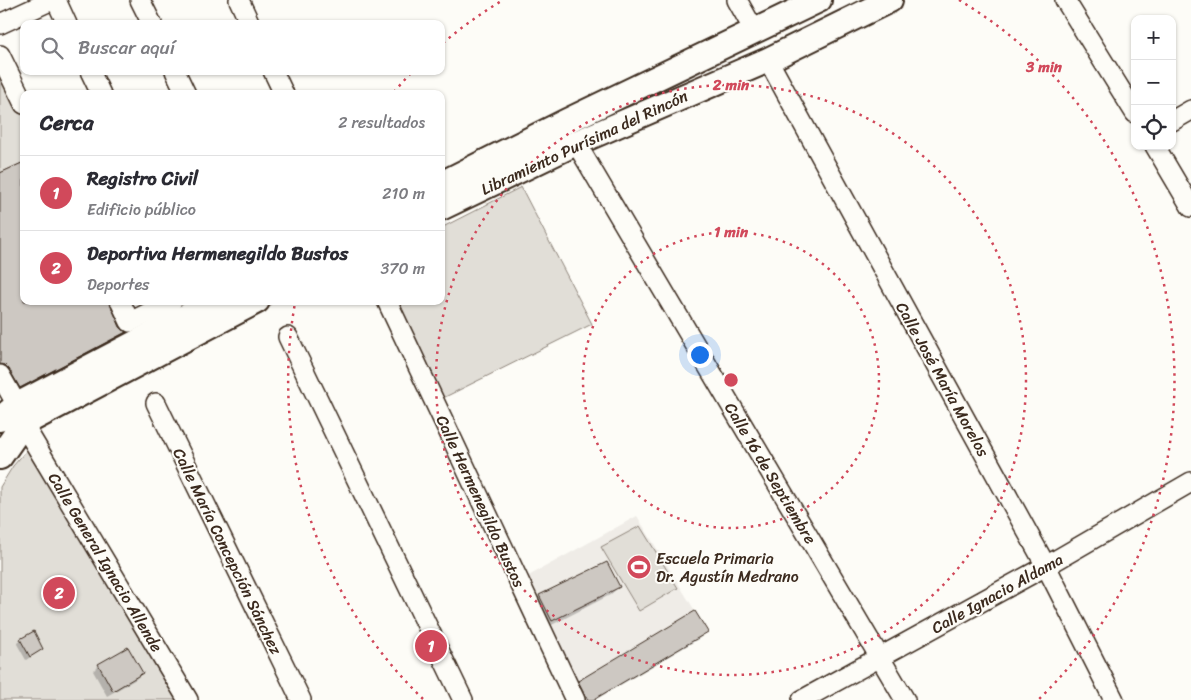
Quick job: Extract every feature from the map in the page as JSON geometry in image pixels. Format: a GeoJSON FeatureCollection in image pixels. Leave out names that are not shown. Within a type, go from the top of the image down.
{"type":"FeatureCollection","features":[{"type":"Feature","properties":{"kind":"main road","name":"Libramiento Purísima del Rincón"},"geometry":{"type":"LineString","coordinates":[[445,182],[819,0]]}},
{"type":"Feature","properties":{"kind":"main road","name":"Libramiento Purísima del Rincón"},"geometry":{"type":"LineString","coordinates":[[445,206],[576,143],[768,60],[890,0]]}},
{"type":"Feature","properties":{"kind":"main road"},"geometry":{"type":"LineString","coordinates":[[0,457],[8,416],[208,305]]}},
{"type":"Feature","properties":{"kind":"main road"},"geometry":{"type":"LineString","coordinates":[[8,416],[248,305]]}},
{"type":"Feature","properties":{"kind":"street"},"geometry":{"type":"LineString","coordinates":[[0,24],[54,0],[65,20]]}},
{"type":"Feature","properties":{"kind":"street"},"geometry":{"type":"LineString","coordinates":[[140,0],[150,20]]}},
{"type":"Feature","properties":{"kind":"street"},"geometry":{"type":"LineString","coordinates":[[239,0],[248,20]]}},
{"type":"Feature","properties":{"kind":"street"},"geometry":{"type":"LineString","coordinates":[[737,0],[755,32]]}},
{"type":"Feature","properties":{"kind":"street"},"geometry":{"type":"LineString","coordinates":[[1065,0],[1131,107]]}},
{"type":"Feature","properties":{"kind":"street"},"geometry":{"type":"LineString","coordinates":[[0,55],[20,96]]}},
{"type":"Feature","properties":{"kind":"street","name":"Calle José María Morelos"},"geometry":{"type":"LineString","coordinates":[[768,60],[1046,566],[1114,700]]}},
{"type":"Feature","properties":{"kind":"street"},"geometry":{"type":"LineString","coordinates":[[92,75],[99,90]]}},
{"type":"Feature","properties":{"kind":"street"},"geometry":{"type":"LineString","coordinates":[[177,75],[184,90]]}},
{"type":"Feature","properties":{"kind":"street"},"geometry":{"type":"LineString","coordinates":[[275,75],[282,90]]}},
{"type":"Feature","properties":{"kind":"street"},"geometry":{"type":"LineString","coordinates":[[1176,119],[1191,110]]}},
{"type":"Feature","properties":{"kind":"street","name":"Calle 16 de Septiembre"},"geometry":{"type":"LineString","coordinates":[[576,143],[905,700]]}},
{"type":"Feature","properties":{"kind":"street"},"geometry":{"type":"LineString","coordinates":[[1157,150],[1191,207]]}},
{"type":"Feature","properties":{"kind":"street"},"geometry":{"type":"LineString","coordinates":[[122,305],[130,322],[164,305]]}},
{"type":"Feature","properties":{"kind":"street","name":"Calle Hermenegildo Bustos"},"geometry":{"type":"LineString","coordinates":[[389,305],[576,700]]}},
{"type":"Feature","properties":{"kind":"street"},"geometry":{"type":"LineString","coordinates":[[288,337],[463,700]]}},
{"type":"Feature","properties":{"kind":"street","name":"Calle General Ignacio Allende"},"geometry":{"type":"LineString","coordinates":[[0,375],[8,416],[188,700]]}},
{"type":"Feature","properties":{"kind":"street","name":"Calle María Concepción Sánchez"},"geometry":{"type":"LineString","coordinates":[[156,403],[300,700]]}},
{"type":"Feature","properties":{"kind":"street","name":"Calle Ignacio Aldama"},"geometry":{"type":"LineString","coordinates":[[802,700],[1046,566],[1191,482]]}},
{"type":"Feature","properties":{"kind":"shaded area"},"geometry":{"type":"Polygon","coordinates":[[[0,68],[20,108],[20,164],[0,173],[0,68]]]}},
{"type":"Feature","properties":{"kind":"shaded area"},"geometry":{"type":"Polygon","coordinates":[[[521,187],[592,324],[443,398],[396,305],[445,305],[445,226],[521,187]]]}},
{"type":"Feature","properties":{"kind":"shaded area"},"geometry":{"type":"Polygon","coordinates":[[[32,444],[181,700],[0,700],[0,487],[13,466],[32,444]]]}},
{"type":"Feature","properties":{"kind":"shaded area","name":"Escuela Primaria Dr. Agustín Medrano"},"geometry":{"type":"Polygon","coordinates":[[[637,516],[708,632],[593,700],[581,700],[523,579],[637,516]]]}},
{"type":"Feature","properties":{"kind":"shaded area","name":"Escuela Primaria Dr. Agustín Medrano"},"geometry":{"type":"Polygon","coordinates":[[[640,526],[678,588],[639,611],[601,547],[640,526]]]}},
{"type":"Feature","properties":{"kind":"building"},"geometry":{"type":"Polygon","coordinates":[[[20,164],[20,305],[111,305],[120,327],[126,332],[20,388],[9,369],[5,365],[0,364],[0,173],[20,164]]]}},
{"type":"Feature","properties":{"kind":"building","name":"Escuela Primaria Dr. Agustín Medrano"},"geometry":{"type":"Polygon","coordinates":[[[607,562],[620,587],[552,621],[539,595],[607,562]]]}},
{"type":"Feature","properties":{"kind":"building"},"geometry":{"type":"Polygon","coordinates":[[[695,611],[708,632],[593,700],[588,700],[578,681],[695,611]]]}},
{"type":"Feature","properties":{"kind":"building"},"geometry":{"type":"Polygon","coordinates":[[[34,631],[43,649],[30,657],[20,639],[34,631]]]}},
{"type":"Feature","properties":{"kind":"building"},"geometry":{"type":"Polygon","coordinates":[[[128,647],[143,673],[113,691],[98,664],[128,647]]]}},
{"type":"Feature","properties":{"kind":"place","name":"Escuela Primaria Dr. Agustín Medrano"},"geometry":{"type":"Point","coordinates":[639,567]}},
{"type":"Feature","properties":{"kind":"place","name":"Deportiva Hermenegildo Bustos"},"geometry":{"type":"Point","coordinates":[59,593]}},
{"type":"Feature","properties":{"kind":"place","name":"Registro Civil"},"geometry":{"type":"Point","coordinates":[431,646]}}]}
